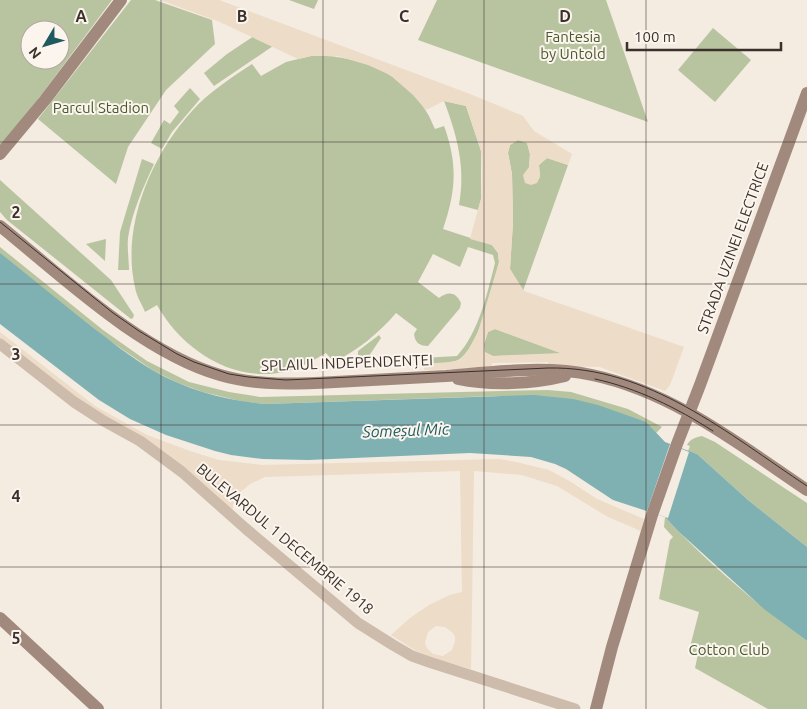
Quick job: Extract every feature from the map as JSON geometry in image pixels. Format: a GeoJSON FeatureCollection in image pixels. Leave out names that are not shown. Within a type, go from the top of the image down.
{"type":"FeatureCollection","features":[{"type":"Feature","properties":{"kind":"main road"},"geometry":{"type":"LineString","coordinates":[[0,154],[45,100],[121,0]]}},
{"type":"Feature","properties":{"kind":"main road","name":"STRADA UZINEI ELECTRICE"},"geometry":{"type":"LineString","coordinates":[[596,709],[612,646],[652,515],[807,93]]}},
{"type":"Feature","properties":{"kind":"main road","name":"SPLAIUL INDEPENDENȚEI"},"geometry":{"type":"LineString","coordinates":[[0,226],[94,303],[131,330],[174,356],[207,371],[247,381],[290,383],[444,376],[479,383],[548,380],[576,373],[640,389],[689,413],[807,490]]}},
{"type":"Feature","properties":{"kind":"main road"},"geometry":{"type":"LineString","coordinates":[[0,618],[98,709]]}},
{"type":"Feature","properties":{"kind":"street","name":"BULEVARDUL 1 DECEMBRIE 1918"},"geometry":{"type":"LineString","coordinates":[[0,344],[74,402],[140,442],[182,472],[245,528],[371,632],[412,656],[575,709]]}},
{"type":"Feature","properties":{"kind":"green space"},"geometry":{"type":"Polygon","coordinates":[[[0,0],[112,0],[70,56],[70,20],[20,20],[20,70],[60,70],[21,122],[0,145],[0,0]]]}},
{"type":"Feature","properties":{"kind":"green space","name":"Parcul Stadion"},"geometry":{"type":"Polygon","coordinates":[[[131,0],[155,0],[212,20],[215,44],[166,90],[128,147],[116,184],[38,119],[131,0]]]}},
{"type":"Feature","properties":{"kind":"green space"},"geometry":{"type":"Polygon","coordinates":[[[289,0],[318,0],[314,9],[289,0]]]}},
{"type":"Feature","properties":{"kind":"green space","name":"Fantesia by Untold"},"geometry":{"type":"Polygon","coordinates":[[[437,0],[606,0],[648,122],[418,40],[437,0]]]}},
{"type":"Feature","properties":{"kind":"green space"},"geometry":{"type":"Polygon","coordinates":[[[713,28],[751,60],[715,102],[678,70],[713,28]]]}},
{"type":"Feature","properties":{"kind":"green space"},"geometry":{"type":"Polygon","coordinates":[[[254,36],[273,46],[214,86],[204,73],[227,54],[254,36]]]}},
{"type":"Feature","properties":{"kind":"green space"},"geometry":{"type":"Polygon","coordinates":[[[311,56],[344,58],[376,68],[405,86],[416,97],[435,129],[444,126],[452,153],[454,178],[451,202],[443,229],[492,245],[498,253],[499,262],[480,327],[468,351],[458,360],[449,363],[424,364],[423,358],[457,356],[477,324],[495,263],[493,255],[468,247],[460,267],[433,254],[418,282],[439,298],[446,294],[452,294],[461,303],[460,308],[428,346],[420,345],[417,342],[414,334],[417,329],[396,313],[367,341],[334,362],[326,353],[288,371],[268,374],[249,373],[230,368],[212,360],[195,349],[168,321],[157,305],[145,312],[136,290],[132,264],[132,241],[143,193],[164,149],[177,129],[199,104],[220,86],[252,64],[261,76],[286,62],[311,56]]]}},
{"type":"Feature","properties":{"kind":"green space"},"geometry":{"type":"Polygon","coordinates":[[[190,88],[200,99],[172,132],[162,149],[151,143],[164,120],[170,124],[179,112],[174,106],[190,88]]]}},
{"type":"Feature","properties":{"kind":"green space"},"geometry":{"type":"Polygon","coordinates":[[[444,101],[466,106],[481,151],[481,199],[478,210],[459,205],[461,165],[453,126],[444,101]]]}},
{"type":"Feature","properties":{"kind":"green space"},"geometry":{"type":"Polygon","coordinates":[[[518,140],[527,143],[530,154],[529,167],[540,177],[539,165],[547,158],[568,165],[523,291],[510,269],[513,222],[512,174],[508,153],[510,145],[518,140]]]}},
{"type":"Feature","properties":{"kind":"green space"},"geometry":{"type":"Polygon","coordinates":[[[142,159],[154,164],[132,219],[128,242],[129,270],[118,270],[120,232],[142,159]]]}},
{"type":"Feature","properties":{"kind":"green space"},"geometry":{"type":"Polygon","coordinates":[[[0,180],[111,280],[134,315],[133,318],[131,319],[7,220],[0,212],[0,180]]]}},
{"type":"Feature","properties":{"kind":"green space"},"geometry":{"type":"Polygon","coordinates":[[[106,239],[105,261],[86,244],[106,239]]]}},
{"type":"Feature","properties":{"kind":"green space"},"geometry":{"type":"Polygon","coordinates":[[[0,247],[103,330],[147,361],[189,382],[229,392],[260,397],[548,390],[571,392],[628,409],[662,427],[656,433],[646,423],[496,396],[266,404],[244,402],[203,392],[178,383],[154,371],[110,341],[40,286],[0,270],[0,247]]]}},
{"type":"Feature","properties":{"kind":"green space"},"geometry":{"type":"Polygon","coordinates":[[[495,329],[561,353],[493,356],[484,352],[484,344],[488,332],[495,329]]]}},
{"type":"Feature","properties":{"kind":"green space"},"geometry":{"type":"Polygon","coordinates":[[[379,335],[381,338],[369,356],[363,357],[358,355],[358,351],[379,335]]]}},
{"type":"Feature","properties":{"kind":"green space"},"geometry":{"type":"Polygon","coordinates":[[[702,436],[715,442],[807,503],[807,547],[748,500],[697,454],[688,451],[690,446],[687,445],[690,441],[702,436]]]}},
{"type":"Feature","properties":{"kind":"green space","name":"Cotton Club"},"geometry":{"type":"Polygon","coordinates":[[[665,517],[698,551],[733,582],[807,641],[807,709],[768,709],[695,668],[698,654],[689,651],[699,612],[659,599],[670,540],[673,537],[664,527],[665,517]]]}},
{"type":"Feature","properties":{"kind":"shaded area"},"geometry":{"type":"Polygon","coordinates":[[[160,0],[219,0],[470,94],[523,116],[534,131],[572,154],[568,165],[547,158],[539,165],[540,177],[537,183],[531,185],[525,183],[523,175],[529,167],[530,154],[527,143],[518,140],[510,145],[508,153],[512,174],[513,222],[510,269],[524,291],[684,347],[670,385],[665,391],[600,367],[548,366],[548,362],[492,363],[492,368],[424,370],[424,364],[460,360],[467,352],[478,332],[499,262],[498,253],[492,245],[470,239],[481,199],[482,174],[481,151],[466,106],[444,101],[426,110],[413,95],[390,75],[368,65],[337,56],[311,56],[298,59],[220,22],[160,0]],[[495,329],[488,332],[484,344],[485,352],[493,356],[561,353],[495,329]]]}},
{"type":"Feature","properties":{"kind":"shaded area"},"geometry":{"type":"Polygon","coordinates":[[[0,332],[95,406],[147,435],[219,460],[263,465],[499,459],[549,470],[597,499],[644,519],[641,531],[608,517],[557,486],[522,475],[474,471],[471,669],[442,661],[416,651],[391,635],[410,618],[429,605],[450,595],[462,592],[460,471],[265,477],[250,484],[237,495],[233,511],[0,344],[0,332]],[[436,626],[428,632],[425,642],[426,647],[433,654],[443,656],[452,650],[455,637],[445,627],[436,626]]]}},
{"type":"Feature","properties":{"kind":"water","name":"Someșul Mic"},"geometry":{"type":"Polygon","coordinates":[[[0,253],[136,360],[180,384],[222,397],[266,404],[534,395],[573,399],[598,405],[646,422],[665,442],[697,454],[748,500],[807,547],[807,641],[764,609],[665,517],[613,500],[566,469],[555,464],[531,457],[470,453],[308,460],[263,459],[215,451],[166,435],[130,419],[99,400],[0,324],[0,253]]]}},
{"type":"Feature","properties":{"kind":"pier"},"geometry":{"type":"Polygon","coordinates":[[[670,444],[689,452],[668,518],[647,511],[670,444]]]}},
{"type":"Feature","properties":{"kind":"tram line"},"geometry":{"type":"LineString","coordinates":[[0,222],[113,313],[139,331],[177,354],[229,374],[286,380],[548,368],[585,370],[620,378],[654,391],[686,407],[717,425],[807,486]]}},
{"type":"Feature","properties":{"kind":"tram line"},"geometry":{"type":"LineString","coordinates":[[595,379],[641,393],[685,414],[713,431]]}}]}
